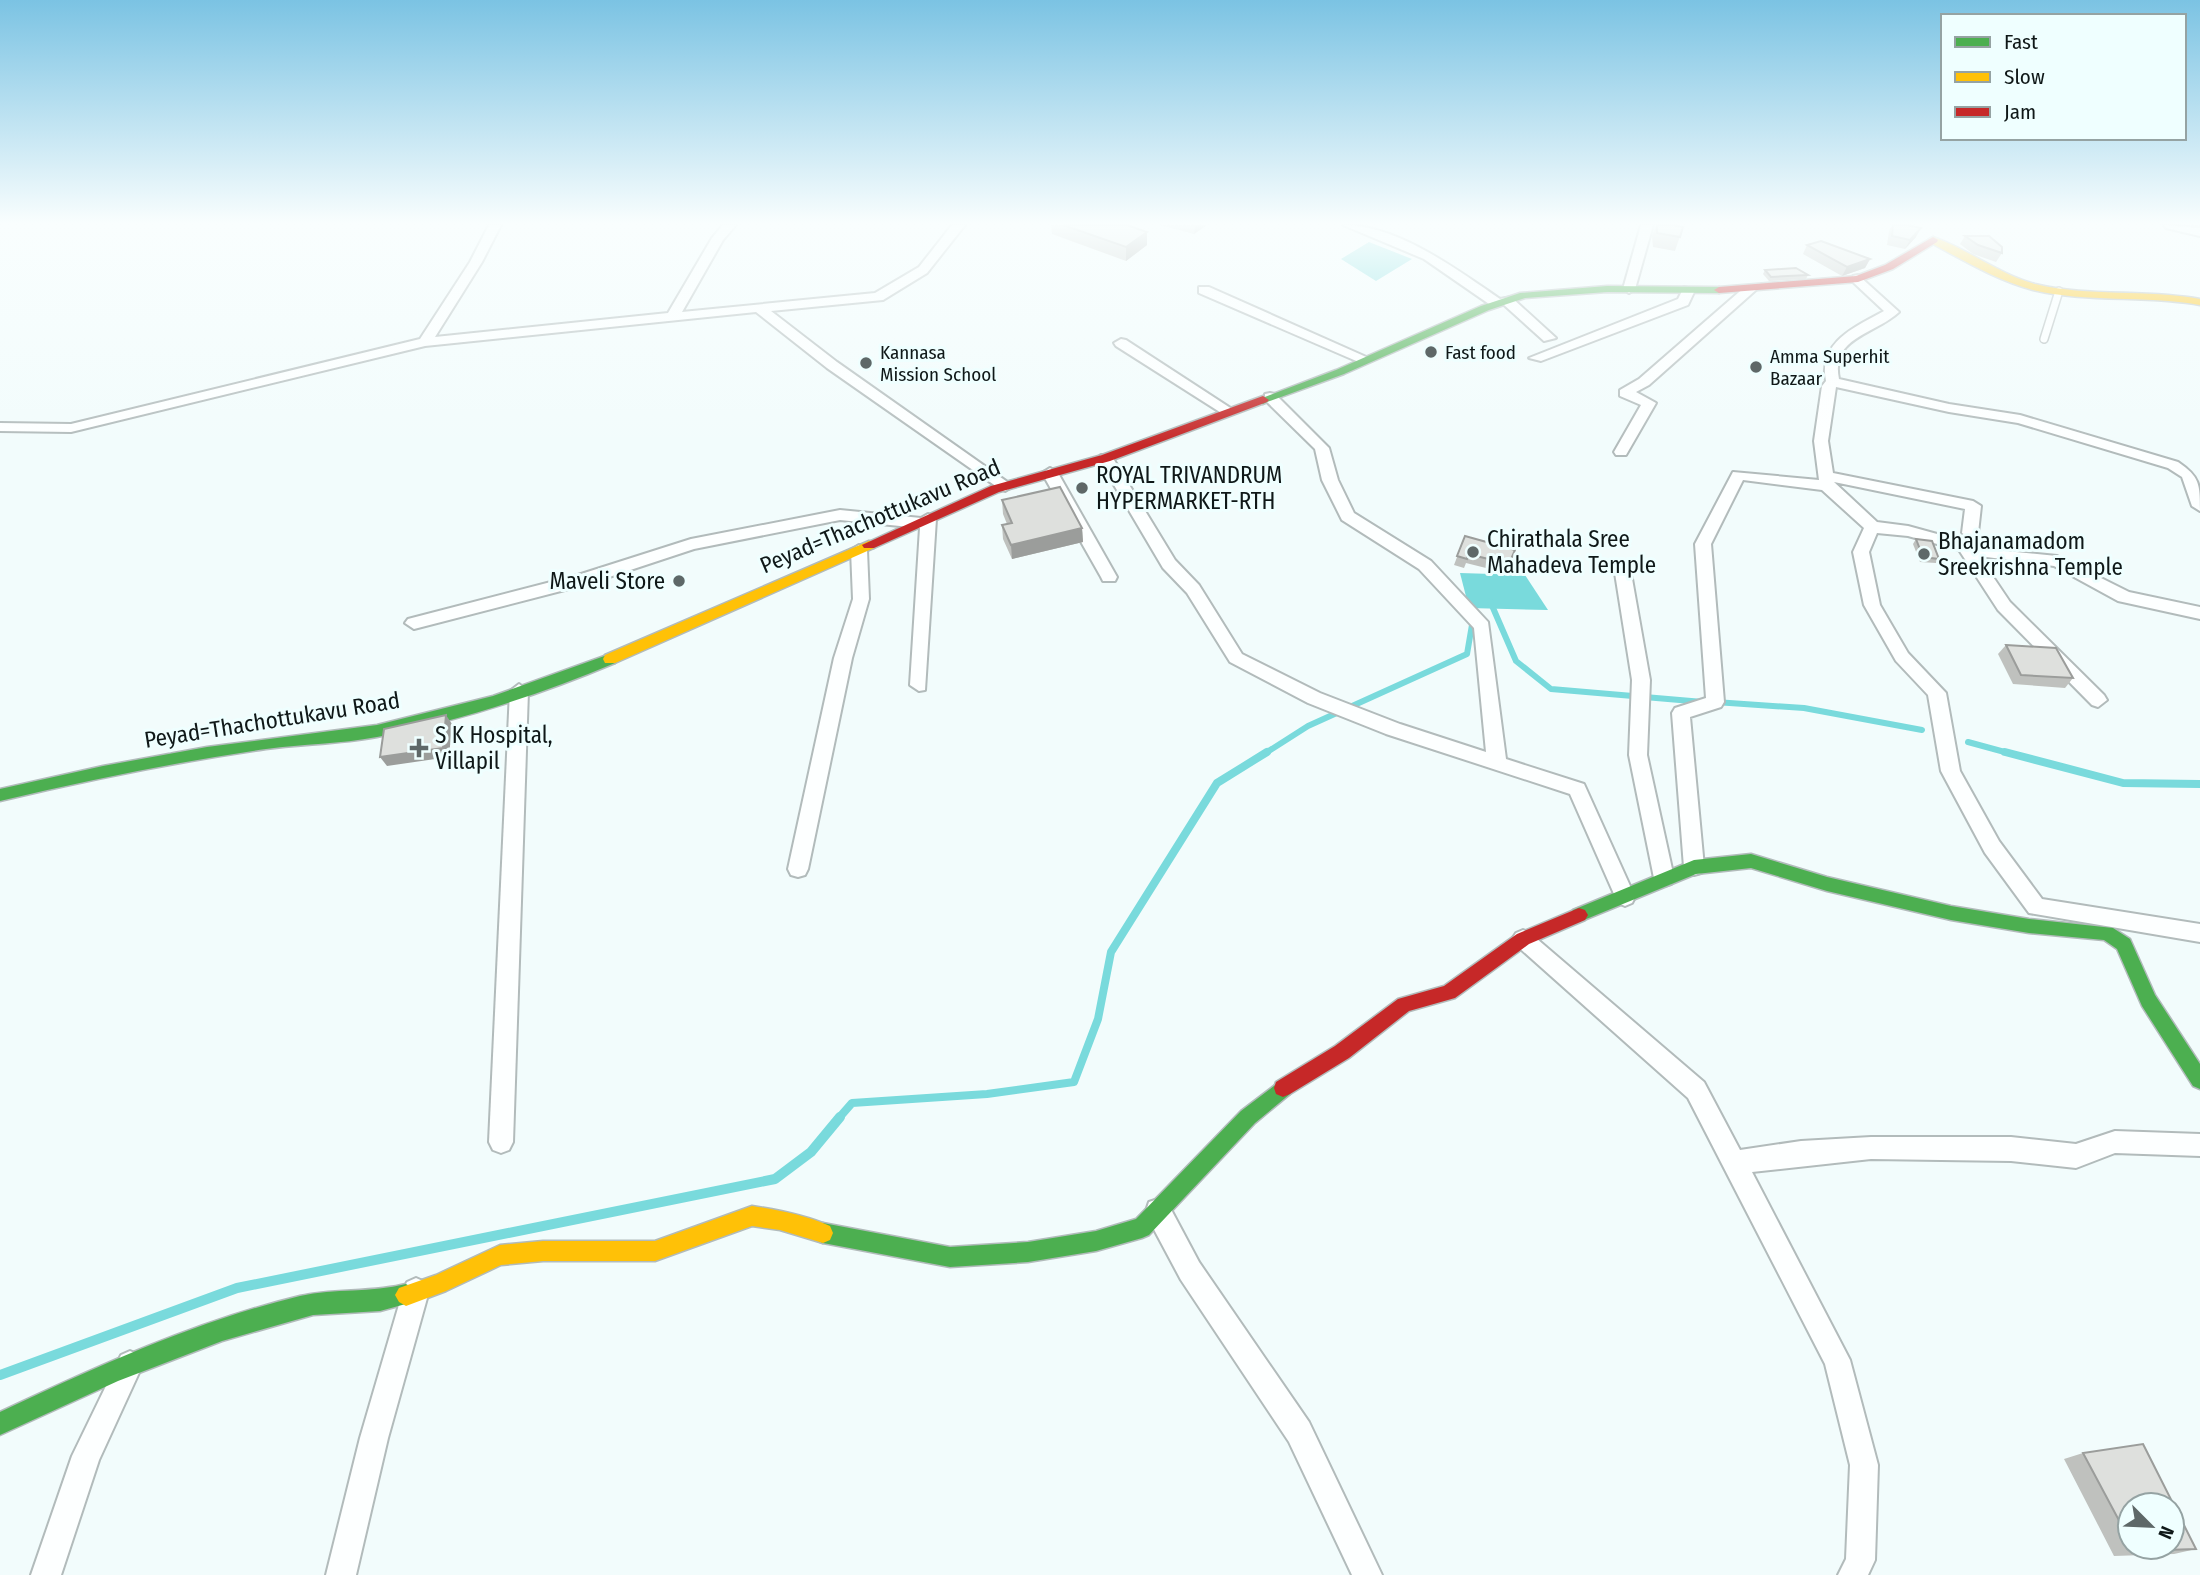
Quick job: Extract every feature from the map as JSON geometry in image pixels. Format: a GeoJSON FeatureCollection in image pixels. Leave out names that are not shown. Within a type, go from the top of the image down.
{"type":"FeatureCollection","features":[{"type":"Feature","properties":{"kind":"main road","name":"Peyad=Thachottukavu Road"},"geometry":{"type":"LineString","coordinates":[[0,795],[62,779],[167,760],[276,742],[375,731],[587,669],[1004,486],[1106,458],[1366,360],[1512,298]]}},
{"type":"Feature","properties":{"kind":"main road"},"geometry":{"type":"LineString","coordinates":[[2176,298],[2200,302]]}},
{"type":"Feature","properties":{"kind":"main road"},"geometry":{"type":"LineString","coordinates":[[0,1424],[130,1363],[232,1326],[304,1306],[384,1302],[500,1255],[542,1251],[655,1251],[752,1216],[780,1220],[817,1232],[885,1247],[950,1257],[1028,1252],[1096,1241],[1142,1228],[1248,1117],[1289,1083],[1342,1052],[1404,1005],[1449,992],[1523,939],[1694,867],[1751,861],[1827,884],[1951,913],[2107,933],[2124,944],[2148,1000],[2200,1080]]}},
{"type":"Feature","properties":{"kind":"street"},"geometry":{"type":"LineString","coordinates":[[425,342],[453,298]]}},
{"type":"Feature","properties":{"kind":"street"},"geometry":{"type":"LineString","coordinates":[[672,317],[683,298]]}},
{"type":"Feature","properties":{"kind":"street"},"geometry":{"type":"LineString","coordinates":[[0,427],[71,428],[425,342],[862,298]]}},
{"type":"Feature","properties":{"kind":"street"},"geometry":{"type":"LineString","coordinates":[[1224,298],[1366,360]]}},
{"type":"Feature","properties":{"kind":"street"},"geometry":{"type":"LineString","coordinates":[[1495,298],[1549,338]]}},
{"type":"Feature","properties":{"kind":"street"},"geometry":{"type":"LineString","coordinates":[[1536,358],[1683,302],[1685,298]]}},
{"type":"Feature","properties":{"kind":"street"},"geometry":{"type":"LineString","coordinates":[[1621,452],[1649,403],[1625,393],[1644,382],[1740,298]]}},
{"type":"Feature","properties":{"kind":"street"},"geometry":{"type":"LineString","coordinates":[[1878,298],[1892,312],[1833,350],[1829,361],[1831,386],[1821,441],[1827,481],[1872,527],[1967,540],[1995,555],[2057,561],[2124,597],[2200,613]]}},
{"type":"Feature","properties":{"kind":"street"},"geometry":{"type":"LineString","coordinates":[[759,308],[832,365],[1004,486]]}},
{"type":"Feature","properties":{"kind":"street"},"geometry":{"type":"LineString","coordinates":[[1121,343],[1228,411]]}},
{"type":"Feature","properties":{"kind":"street"},"geometry":{"type":"LineString","coordinates":[[1831,386],[2020,419],[2173,466],[2189,475],[2200,506]]}},
{"type":"Feature","properties":{"kind":"street"},"geometry":{"type":"LineString","coordinates":[[1270,397],[1322,447],[1330,480],[1348,516],[1425,565],[1482,626],[1497,763]]}},
{"type":"Feature","properties":{"kind":"street"},"geometry":{"type":"LineString","coordinates":[[1106,458],[1169,564],[1193,589],[1236,658],[1314,698],[1393,729],[1577,789],[1625,897]]}},
{"type":"Feature","properties":{"kind":"street"},"geometry":{"type":"LineString","coordinates":[[1051,473],[1109,576]]}},
{"type":"Feature","properties":{"kind":"street"},"geometry":{"type":"LineString","coordinates":[[1694,867],[1681,713],[1715,702],[1703,544],[1738,475],[1827,481],[1973,506],[1967,540],[2004,606],[2098,700]]}},
{"type":"Feature","properties":{"kind":"street"},"geometry":{"type":"LineString","coordinates":[[414,623],[582,580],[691,544],[840,515],[924,521],[919,685]]}},
{"type":"Feature","properties":{"kind":"street"},"geometry":{"type":"LineString","coordinates":[[1872,527],[1861,552],[1872,605],[1902,657],[1937,693],[1951,771],[1992,847],[2036,907],[2069,929]]}},
{"type":"Feature","properties":{"kind":"street"},"geometry":{"type":"LineString","coordinates":[[797,869],[843,658],[861,598],[859,550]]}},
{"type":"Feature","properties":{"kind":"street"},"geometry":{"type":"LineString","coordinates":[[1623,573],[1641,687],[1638,755],[1664,878]]}},
{"type":"Feature","properties":{"kind":"street"},"geometry":{"type":"LineString","coordinates":[[501,1142],[519,691]]}},
{"type":"Feature","properties":{"kind":"street"},"geometry":{"type":"LineString","coordinates":[[2036,907],[2200,933]]}},
{"type":"Feature","properties":{"kind":"street"},"geometry":{"type":"LineString","coordinates":[[1523,939],[1696,1090],[1837,1360],[1864,1465],[1860,1560],[1853,1575]]}},
{"type":"Feature","properties":{"kind":"street"},"geometry":{"type":"LineString","coordinates":[[1734,1163],[1801,1153],[1871,1148],[2011,1149],[2076,1156],[2115,1142],[2200,1145]]}},
{"type":"Feature","properties":{"kind":"street"},"geometry":{"type":"LineString","coordinates":[[1157,1211],[1191,1271],[1299,1432],[1367,1575]]}},
{"type":"Feature","properties":{"kind":"street"},"geometry":{"type":"LineString","coordinates":[[341,1575],[374,1437],[416,1291]]}},
{"type":"Feature","properties":{"kind":"street"},"geometry":{"type":"LineString","coordinates":[[46,1575],[86,1457],[130,1363]]}},
{"type":"Feature","properties":{"kind":"lane"},"geometry":{"type":"LineString","coordinates":[[2044,339],[2056,298]]}},
{"type":"Feature","properties":{"kind":"water"},"geometry":{"type":"Polygon","coordinates":[[[1460,573],[1525,575],[1548,610],[1469,608],[1460,573]]]}},
{"type":"Feature","properties":{"kind":"building"},"geometry":{"type":"Polygon","coordinates":[[[1060,487],[1082,528],[1011,545],[1002,525],[1012,523],[1002,500],[1060,487]]]}},
{"type":"Feature","properties":{"kind":"building"},"geometry":{"type":"Polygon","coordinates":[[[1465,536],[1515,550],[1509,564],[1468,554],[1467,559],[1457,556],[1465,536]]]}},
{"type":"Feature","properties":{"kind":"building"},"geometry":{"type":"Polygon","coordinates":[[[1916,539],[1932,541],[1939,559],[1923,557],[1916,539]]]}},
{"type":"Feature","properties":{"kind":"building"},"geometry":{"type":"Polygon","coordinates":[[[2006,645],[2056,648],[2073,678],[2021,675],[2006,645]]]}},
{"type":"Feature","properties":{"kind":"building"},"geometry":{"type":"Polygon","coordinates":[[[446,715],[443,748],[380,757],[384,729],[446,715]]]}},
{"type":"Feature","properties":{"kind":"building"},"geometry":{"type":"Polygon","coordinates":[[[2143,1444],[2167,1491],[2116,1491],[2116,1515],[2083,1453],[2143,1444]]]}},
{"type":"Feature","properties":{"kind":"building"},"geometry":{"type":"Polygon","coordinates":[[[2186,1529],[2196,1549],[2186,1549],[2186,1529]]]}},
{"type":"Feature","properties":{"kind":"waterway"},"geometry":{"type":"LineString","coordinates":[[1490,601],[1516,661],[1551,689],[1703,702]]}},
{"type":"Feature","properties":{"kind":"waterway"},"geometry":{"type":"LineString","coordinates":[[1264,754],[1308,726],[1467,654],[1473,619]]}},
{"type":"Feature","properties":{"kind":"waterway"},"geometry":{"type":"LineString","coordinates":[[1715,702],[1804,708],[1922,730]]}},
{"type":"Feature","properties":{"kind":"waterway"},"geometry":{"type":"LineString","coordinates":[[1968,742],[2012,754]]}},
{"type":"Feature","properties":{"kind":"waterway"},"geometry":{"type":"LineString","coordinates":[[838,1119],[852,1103],[987,1094],[1074,1082],[1098,1019],[1111,952],[1217,783],[1267,752]]}},
{"type":"Feature","properties":{"kind":"waterway"},"geometry":{"type":"LineString","coordinates":[[2005,752],[2123,783],[2200,784]]}},
{"type":"Feature","properties":{"kind":"waterway"},"geometry":{"type":"LineString","coordinates":[[0,1375],[237,1288],[775,1179],[811,1152],[840,1117]]}},
{"type":"Feature","properties":{"kind":"traffic: fast"},"geometry":{"type":"LineString","coordinates":[[1263,400],[1340,372],[1485,308],[1514,298]]}},
{"type":"Feature","properties":{"kind":"traffic: fast"},"geometry":{"type":"LineString","coordinates":[[0,795],[207,753],[288,740],[377,731],[495,701],[610,659]]}},
{"type":"Feature","properties":{"kind":"traffic: fast"},"geometry":{"type":"LineString","coordinates":[[1579,915],[1694,867],[1751,861],[1827,884],[1951,913],[2029,926],[2107,933],[2124,944],[2148,1000],[2200,1080]]}},
{"type":"Feature","properties":{"kind":"traffic: fast"},"geometry":{"type":"LineString","coordinates":[[823,1233],[950,1257],[1028,1252],[1096,1241],[1142,1228],[1248,1117],[1283,1088]]}},
{"type":"Feature","properties":{"kind":"traffic: fast"},"geometry":{"type":"LineString","coordinates":[[0,1424],[110,1373],[222,1330],[313,1304],[380,1300],[406,1295]]}},
{"type":"Feature","properties":{"kind":"traffic: slow"},"geometry":{"type":"LineString","coordinates":[[2178,298],[2200,302]]}},
{"type":"Feature","properties":{"kind":"traffic: slow"},"geometry":{"type":"LineString","coordinates":[[610,659],[869,545]]}},
{"type":"Feature","properties":{"kind":"traffic: slow"},"geometry":{"type":"LineString","coordinates":[[406,1295],[439,1284],[500,1255],[543,1251],[655,1251],[752,1216],[780,1220],[823,1233]]}},
{"type":"Feature","properties":{"kind":"traffic: jam"},"geometry":{"type":"LineString","coordinates":[[869,545],[995,489],[1106,458],[1263,400]]}},
{"type":"Feature","properties":{"kind":"traffic: jam"},"geometry":{"type":"LineString","coordinates":[[1283,1088],[1342,1052],[1404,1005],[1449,992],[1523,939],[1579,915]]}},
{"type":"Feature","properties":{"kind":"place","name":"Fast food"},"geometry":{"type":"Point","coordinates":[1431,352]}},
{"type":"Feature","properties":{"kind":"place","name":"Kannasa Mission School"},"geometry":{"type":"Point","coordinates":[866,363]}},
{"type":"Feature","properties":{"kind":"place","name":"Amma Superhit Bazaar"},"geometry":{"type":"Point","coordinates":[1756,367]}},
{"type":"Feature","properties":{"kind":"place","name":"ROYAL TRIVANDRUM HYPERMARKET-RTH"},"geometry":{"type":"Point","coordinates":[1082,488]}},
{"type":"Feature","properties":{"kind":"place","name":"Chirathala Sree Mahadeva Temple"},"geometry":{"type":"Point","coordinates":[1473,552]}},
{"type":"Feature","properties":{"kind":"place","name":"Bhajanamadom Sreekrishna Temple"},"geometry":{"type":"Point","coordinates":[1924,554]}},
{"type":"Feature","properties":{"kind":"place","name":"Maveli Store"},"geometry":{"type":"Point","coordinates":[679,581]}},
{"type":"Feature","properties":{"kind":"place","name":"S K Hospital, Villapil"},"geometry":{"type":"Point","coordinates":[419,748]}}]}
